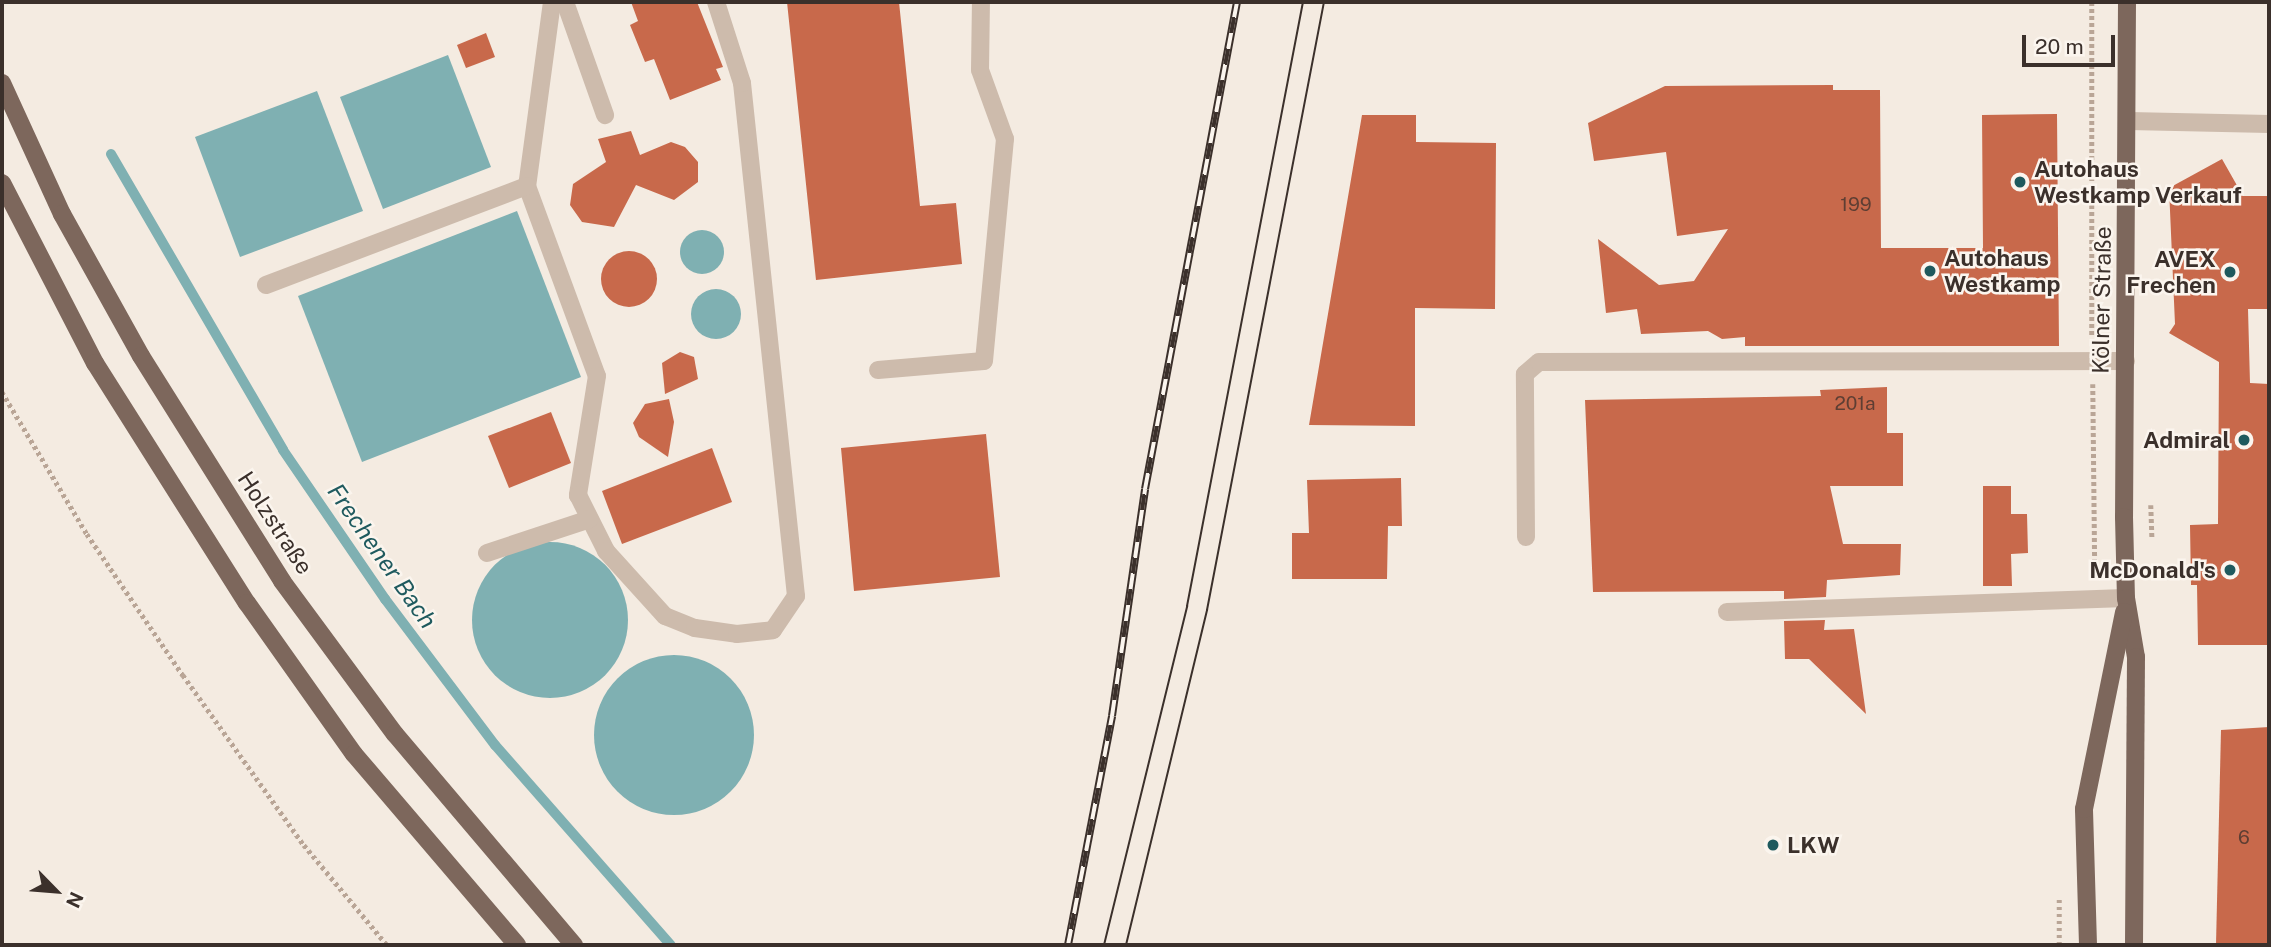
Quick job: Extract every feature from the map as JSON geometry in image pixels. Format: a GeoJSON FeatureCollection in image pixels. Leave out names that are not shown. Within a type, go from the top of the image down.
{"type":"FeatureCollection","features":[{"type":"Feature","properties":{"kind":"main road","name":"Kölner Straße"},"geometry":{"type":"LineString","coordinates":[[2127,2],[2129,121],[2126,598],[2136,657],[2134,945]]}},
{"type":"Feature","properties":{"kind":"main road","name":"Holzstraße"},"geometry":{"type":"LineString","coordinates":[[2,83],[62,214],[135,344],[282,581],[395,734],[574,945]]}},
{"type":"Feature","properties":{"kind":"main road"},"geometry":{"type":"LineString","coordinates":[[2,183],[94,363],[247,603],[355,754],[517,945]]}},
{"type":"Feature","properties":{"kind":"main road","name":"Kölner Straße"},"geometry":{"type":"LineString","coordinates":[[2088,945],[2084,809],[2126,598]]}},
{"type":"Feature","properties":{"kind":"street"},"geometry":{"type":"LineString","coordinates":[[552,2],[527,186],[597,376],[578,495],[590,519],[634,585],[665,616],[695,628],[773,630],[796,596],[742,83],[716,2]]}},
{"type":"Feature","properties":{"kind":"street"},"geometry":{"type":"LineString","coordinates":[[565,2],[605,114]]}},
{"type":"Feature","properties":{"kind":"street"},"geometry":{"type":"LineString","coordinates":[[878,370],[984,361],[1005,139],[980,70],[981,2]]}},
{"type":"Feature","properties":{"kind":"street"},"geometry":{"type":"LineString","coordinates":[[2129,121],[2269,124]]}},
{"type":"Feature","properties":{"kind":"street"},"geometry":{"type":"LineString","coordinates":[[266,285],[527,186]]}},
{"type":"Feature","properties":{"kind":"street"},"geometry":{"type":"LineString","coordinates":[[1526,537],[1525,374],[1539,362],[2126,361]]}},
{"type":"Feature","properties":{"kind":"street"},"geometry":{"type":"LineString","coordinates":[[486,553],[590,519]]}},
{"type":"Feature","properties":{"kind":"street"},"geometry":{"type":"LineString","coordinates":[[1727,612],[2126,598]]}},
{"type":"Feature","properties":{"kind":"path"},"geometry":{"type":"LineString","coordinates":[[2092,2],[2095,598]]}},
{"type":"Feature","properties":{"kind":"path"},"geometry":{"type":"LineString","coordinates":[[2,392],[183,675],[304,845],[387,945]]}},
{"type":"Feature","properties":{"kind":"water"},"geometry":{"type":"Polygon","coordinates":[[[448,55],[491,167],[383,209],[340,97],[448,55]]]}},
{"type":"Feature","properties":{"kind":"water"},"geometry":{"type":"Polygon","coordinates":[[[317,91],[363,211],[240,257],[195,137],[317,91]]]}},
{"type":"Feature","properties":{"kind":"water"},"geometry":{"type":"Polygon","coordinates":[[[517,211],[581,377],[362,462],[298,296],[517,211]]]}},
{"type":"Feature","properties":{"kind":"water"},"geometry":{"type":"Polygon","coordinates":[[[702,230],[718,236],[724,252],[718,268],[702,274],[686,268],[680,252],[686,236],[702,230]]]}},
{"type":"Feature","properties":{"kind":"water"},"geometry":{"type":"Polygon","coordinates":[[[716,289],[734,296],[741,314],[734,332],[716,339],[698,332],[691,314],[698,296],[716,289]]]}},
{"type":"Feature","properties":{"kind":"water"},"geometry":{"type":"Polygon","coordinates":[[[550,542],[580,548],[605,565],[622,590],[628,620],[622,650],[605,675],[580,692],[550,698],[520,692],[495,675],[478,650],[472,620],[478,590],[495,565],[520,548],[550,542]]]}},
{"type":"Feature","properties":{"kind":"water"},"geometry":{"type":"Polygon","coordinates":[[[674,655],[704,661],[730,679],[748,705],[754,735],[748,765],[730,791],[704,809],[674,815],[644,809],[618,791],[600,765],[594,735],[600,705],[618,679],[644,661],[674,655]]]}},
{"type":"Feature","properties":{"kind":"building"},"geometry":{"type":"Polygon","coordinates":[[[631,2],[697,2],[723,67],[716,69],[721,80],[670,100],[654,59],[645,62],[630,25],[638,21],[631,2]]]}},
{"type":"Feature","properties":{"kind":"building"},"geometry":{"type":"Polygon","coordinates":[[[787,2],[899,2],[920,206],[956,203],[962,264],[816,280],[787,2]]]}},
{"type":"Feature","properties":{"kind":"building"},"geometry":{"type":"Polygon","coordinates":[[[486,33],[495,57],[466,68],[457,45],[486,33]]]}},
{"type":"Feature","properties":{"kind":"building"},"geometry":{"type":"Polygon","coordinates":[[[1833,85],[1833,90],[1880,90],[1881,248],[1983,248],[1982,115],[2057,114],[2059,346],[1745,346],[1745,337],[1722,339],[1708,331],[1641,334],[1637,309],[1606,313],[1598,239],[1659,285],[1694,281],[1728,229],[1677,236],[1666,152],[1594,161],[1588,123],[1665,86],[1833,85]]]}},
{"type":"Feature","properties":{"kind":"building"},"geometry":{"type":"Polygon","coordinates":[[[1362,115],[1416,115],[1416,142],[1496,143],[1495,309],[1415,308],[1415,426],[1309,425],[1362,115]]]}},
{"type":"Feature","properties":{"kind":"building"},"geometry":{"type":"Polygon","coordinates":[[[631,131],[640,155],[671,142],[685,147],[698,162],[698,182],[674,200],[636,185],[614,227],[582,222],[570,205],[573,184],[606,162],[598,139],[631,131]]]}},
{"type":"Feature","properties":{"kind":"building"},"geometry":{"type":"Polygon","coordinates":[[[2222,159],[2243,196],[2269,196],[2269,309],[2248,309],[2250,383],[2269,384],[2269,645],[2198,645],[2197,585],[2191,585],[2190,525],[2218,524],[2219,362],[2169,333],[2175,324],[2169,188],[2222,159]]]}},
{"type":"Feature","properties":{"kind":"building"},"geometry":{"type":"Polygon","coordinates":[[[629,251],[640,253],[649,259],[655,268],[655,290],[649,299],[640,305],[629,307],[618,305],[609,299],[603,290],[601,279],[603,268],[609,259],[618,253],[629,251]]]}},
{"type":"Feature","properties":{"kind":"building"},"geometry":{"type":"Polygon","coordinates":[[[680,352],[694,357],[698,379],[665,394],[662,363],[680,352]]]}},
{"type":"Feature","properties":{"kind":"building"},"geometry":{"type":"Polygon","coordinates":[[[1887,387],[1887,433],[1903,433],[1903,486],[1830,486],[1843,544],[1901,544],[1900,575],[1827,580],[1826,597],[1784,599],[1784,591],[1593,592],[1585,400],[1821,396],[1820,390],[1887,387]]]}},
{"type":"Feature","properties":{"kind":"building"},"geometry":{"type":"Polygon","coordinates":[[[669,399],[674,422],[668,457],[639,437],[633,423],[645,404],[669,399]]]}},
{"type":"Feature","properties":{"kind":"building"},"geometry":{"type":"Polygon","coordinates":[[[551,412],[571,463],[509,488],[488,436],[551,412]]]}},
{"type":"Feature","properties":{"kind":"building"},"geometry":{"type":"Polygon","coordinates":[[[986,434],[1000,577],[854,591],[841,448],[986,434]]]}},
{"type":"Feature","properties":{"kind":"building"},"geometry":{"type":"Polygon","coordinates":[[[712,448],[732,502],[622,544],[602,491],[712,448]]]}},
{"type":"Feature","properties":{"kind":"building"},"geometry":{"type":"Polygon","coordinates":[[[1401,478],[1402,526],[1388,526],[1387,579],[1292,579],[1292,533],[1309,533],[1307,480],[1401,478]]]}},
{"type":"Feature","properties":{"kind":"building"},"geometry":{"type":"Polygon","coordinates":[[[1983,486],[2011,486],[2011,514],[2027,514],[2028,553],[2011,554],[2012,586],[1983,586],[1983,486]]]}},
{"type":"Feature","properties":{"kind":"building"},"geometry":{"type":"Polygon","coordinates":[[[1825,620],[1824,630],[1854,629],[1866,714],[1809,659],[1785,659],[1784,621],[1825,620]]]}},
{"type":"Feature","properties":{"kind":"building"},"geometry":{"type":"Polygon","coordinates":[[[2269,727],[2269,945],[2216,945],[2221,730],[2269,727]]]}},
{"type":"Feature","properties":{"kind":"waterway","name":"Frechener Bach"},"geometry":{"type":"LineString","coordinates":[[111,154],[283,450],[385,599],[495,745],[671,945]]}},
{"type":"Feature","properties":{"kind":"tram line"},"geometry":{"type":"LineString","coordinates":[[1104,945],[1187,606],[1303,2]]}},
{"type":"Feature","properties":{"kind":"tram line"},"geometry":{"type":"LineString","coordinates":[[1126,945],[1207,610],[1324,2]]}},
{"type":"Feature","properties":{"kind":"railway"},"geometry":{"type":"LineString","coordinates":[[1068,945],[1112,716],[1145,489],[1237,2]]}},
{"type":"Feature","properties":{"kind":"place","name":"Autohaus Westkamp Verkauf"},"geometry":{"type":"Point","coordinates":[2020,182]}},
{"type":"Feature","properties":{"kind":"place","name":"Autohaus Westkamp"},"geometry":{"type":"Point","coordinates":[1930,271]}},
{"type":"Feature","properties":{"kind":"place","name":"AVEX Frechen"},"geometry":{"type":"Point","coordinates":[2230,272]}},
{"type":"Feature","properties":{"kind":"place","name":"Admiral"},"geometry":{"type":"Point","coordinates":[2244,440]}},
{"type":"Feature","properties":{"kind":"place","name":"McDonald's"},"geometry":{"type":"Point","coordinates":[2230,570]}},
{"type":"Feature","properties":{"kind":"place","name":"LKW"},"geometry":{"type":"Point","coordinates":[1773,845]}}]}
